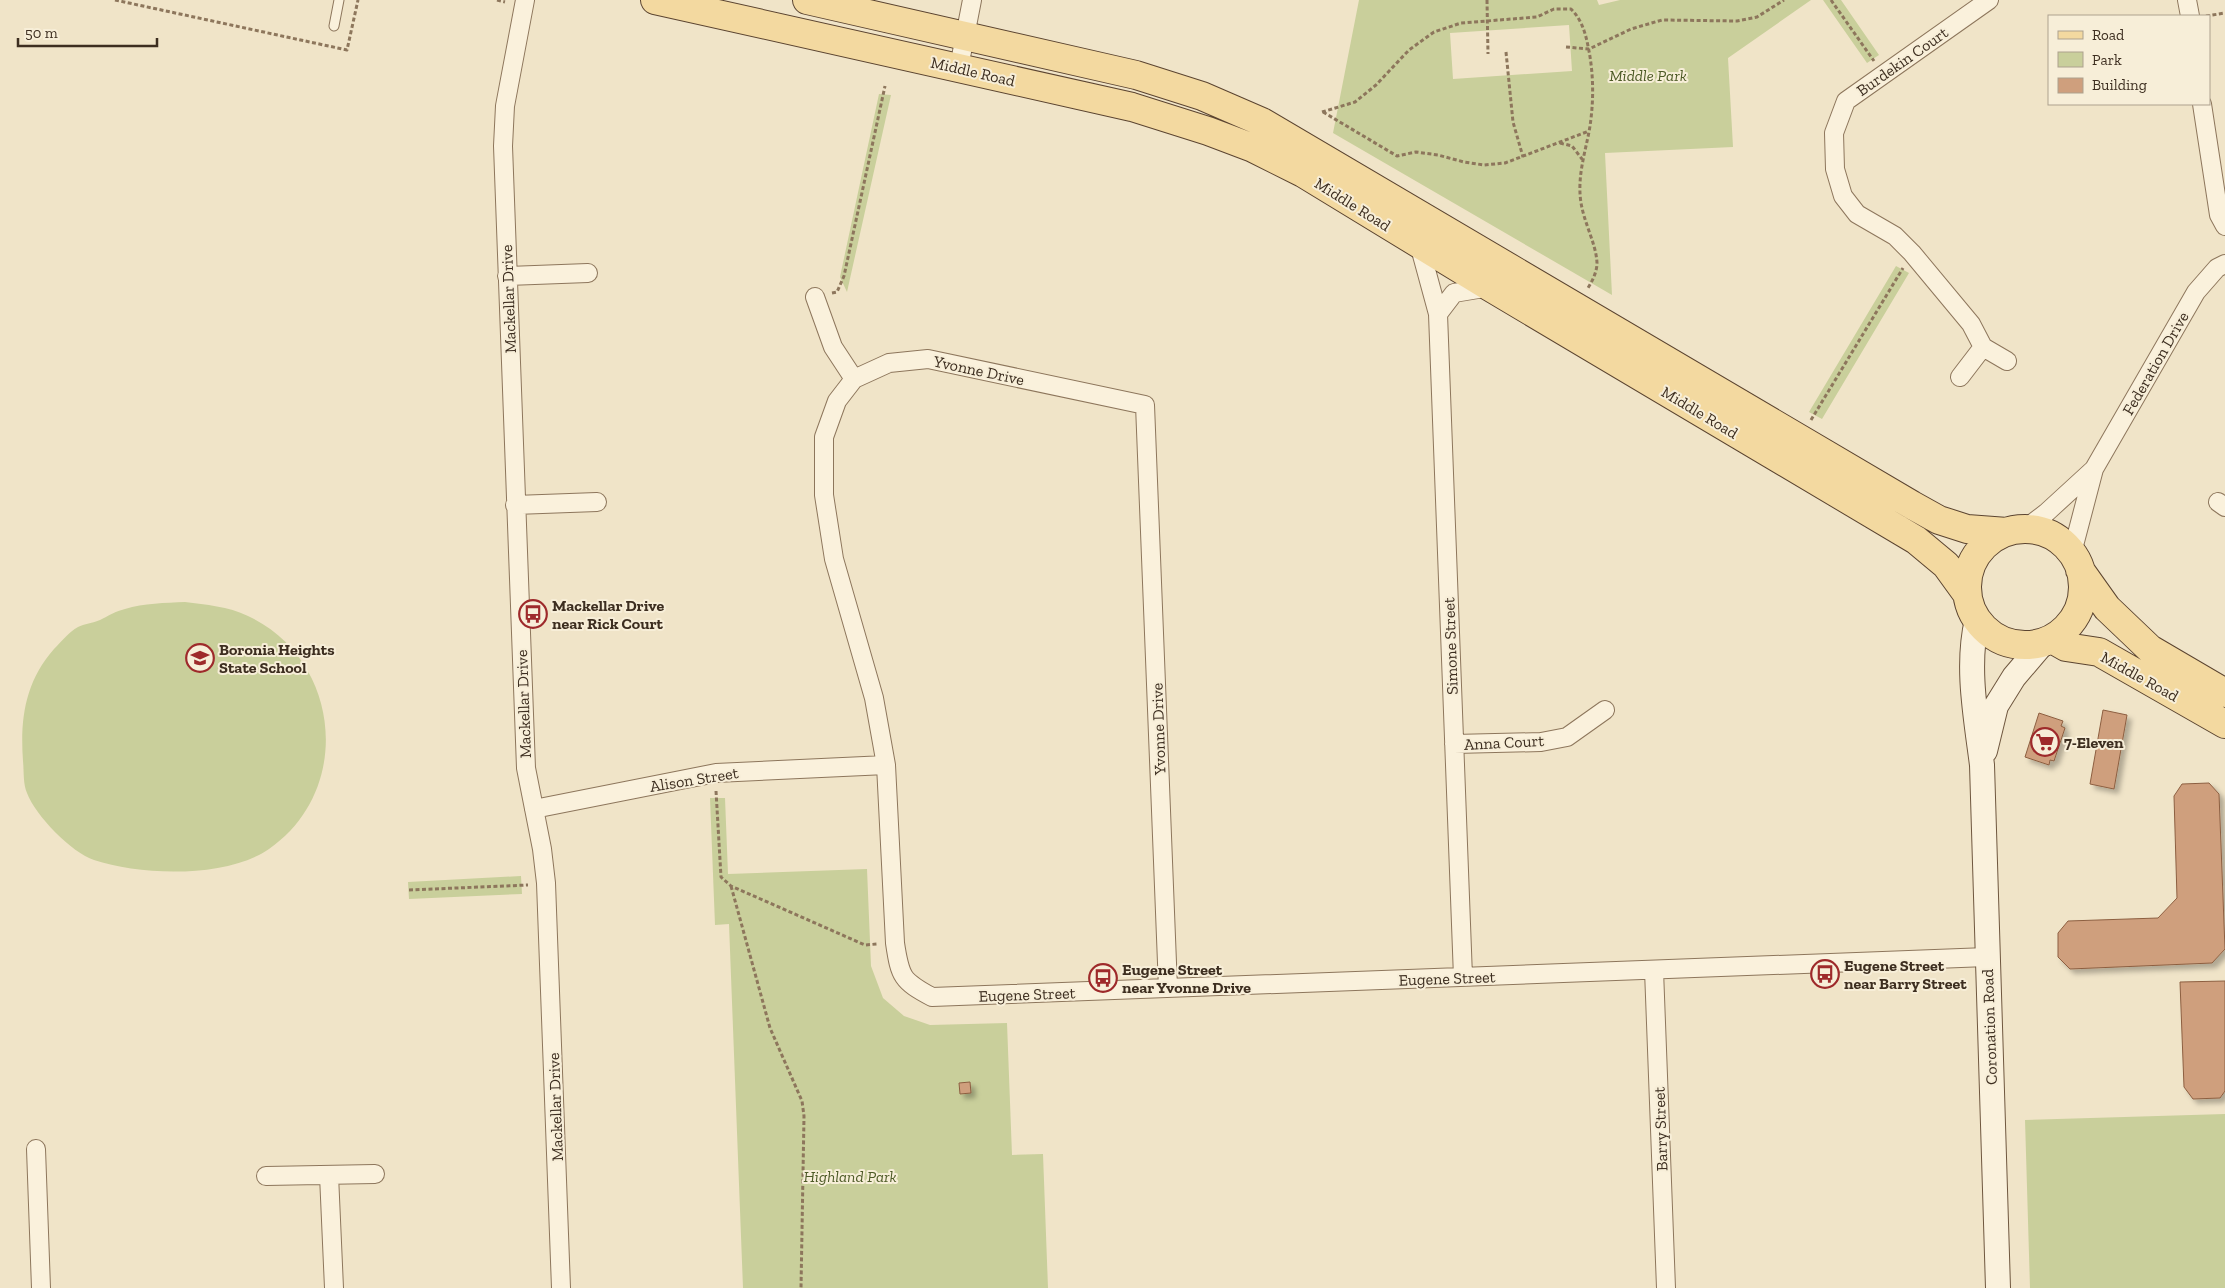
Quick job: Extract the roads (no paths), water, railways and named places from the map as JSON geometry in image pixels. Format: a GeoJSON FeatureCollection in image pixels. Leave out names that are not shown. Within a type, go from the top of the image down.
{"type":"FeatureCollection","features":[{"type":"Feature","properties":{"kind":"main road","name":"Middle Road"},"geometry":{"type":"LineString","coordinates":[[655,0],[1132,106],[1253,148],[1303,173],[1418,244],[1916,540],[1946,565],[1968,594]]}},
{"type":"Feature","properties":{"kind":"main road","name":"Middle Road"},"geometry":{"type":"LineString","coordinates":[[807,0],[1136,75],[1202,96],[1262,122],[1939,520],[1967,529],[2016,531]]}},
{"type":"Feature","properties":{"kind":"main road"},"geometry":{"type":"LineString","coordinates":[[2016,531],[2049,534],[2062,543],[2076,562],[2083,593],[2070,625],[2048,641],[2024,646],[2005,642],[1986,630],[1977,620],[1971,608],[1968,594],[1969,571],[1978,554],[1990,541],[2016,531]]}},
{"type":"Feature","properties":{"kind":"main road","name":"Middle Road"},"geometry":{"type":"LineString","coordinates":[[2076,562],[2107,608],[2150,649],[2225,693]]}},
{"type":"Feature","properties":{"kind":"main road","name":"Middle Road"},"geometry":{"type":"LineString","coordinates":[[2048,641],[2066,647],[2099,652],[2225,724]]}},
{"type":"Feature","properties":{"kind":"street","name":"Mackellar Drive"},"geometry":{"type":"LineString","coordinates":[[525,0],[505,106],[503,146],[526,768],[546,883],[561,1288]]}},
{"type":"Feature","properties":{"kind":"street"},"geometry":{"type":"LineString","coordinates":[[959,67],[972,0]]}},
{"type":"Feature","properties":{"kind":"street","name":"Burdekin Court"},"geometry":{"type":"LineString","coordinates":[[1983,347],[1971,324],[1912,253],[1895,236],[1857,214],[1843,196],[1835,169],[1834,133],[1846,101],[1989,0]]}},
{"type":"Feature","properties":{"kind":"street"},"geometry":{"type":"LineString","coordinates":[[2187,0],[2190,15]]}},
{"type":"Feature","properties":{"kind":"street"},"geometry":{"type":"LineString","coordinates":[[2202,105],[2219,215],[2225,226]]}},
{"type":"Feature","properties":{"kind":"street","name":"Simone Street"},"geometry":{"type":"LineString","coordinates":[[1418,244],[1438,314],[1463,978]]}},
{"type":"Feature","properties":{"kind":"street","name":"Federation Drive"},"geometry":{"type":"LineString","coordinates":[[2016,531],[2046,514],[2094,469],[2196,292],[2217,268],[2225,264]]}},
{"type":"Feature","properties":{"kind":"street"},"geometry":{"type":"LineString","coordinates":[[507,276],[588,273]]}},
{"type":"Feature","properties":{"kind":"street"},"geometry":{"type":"LineString","coordinates":[[1438,314],[1454,293],[1490,287]]}},
{"type":"Feature","properties":{"kind":"street"},"geometry":{"type":"LineString","coordinates":[[815,297],[833,348],[854,379]]}},
{"type":"Feature","properties":{"kind":"street"},"geometry":{"type":"LineString","coordinates":[[1960,377],[1983,347],[2007,361]]}},
{"type":"Feature","properties":{"kind":"street","name":"Yvonne Drive"},"geometry":{"type":"LineString","coordinates":[[909,985],[898,967],[895,943],[886,765],[874,698],[834,559],[824,495],[824,437],[837,401],[854,379],[888,363],[928,359],[1145,405],[1168,988]]}},
{"type":"Feature","properties":{"kind":"street","name":"Federation Drive"},"geometry":{"type":"LineString","coordinates":[[2076,562],[2094,469]]}},
{"type":"Feature","properties":{"kind":"street"},"geometry":{"type":"LineString","coordinates":[[515,505],[598,502]]}},
{"type":"Feature","properties":{"kind":"street","name":"Coronation Road"},"geometry":{"type":"LineString","coordinates":[[1977,620],[1973,639],[1974,698],[1982,765],[1998,1288]]}},
{"type":"Feature","properties":{"kind":"street","name":"Coronation Road"},"geometry":{"type":"LineString","coordinates":[[1982,765],[1996,706],[2014,677],[2048,641]]}},
{"type":"Feature","properties":{"kind":"street","name":"Anna Court"},"geometry":{"type":"LineString","coordinates":[[1454,744],[1541,742],[1567,736],[1605,710]]}},
{"type":"Feature","properties":{"kind":"street","name":"Alison Street"},"geometry":{"type":"LineString","coordinates":[[534,809],[716,773],[886,765]]}},
{"type":"Feature","properties":{"kind":"street","name":"Eugene Street"},"geometry":{"type":"LineString","coordinates":[[909,985],[932,997],[1987,957]]}},
{"type":"Feature","properties":{"kind":"street","name":"Barry Street"},"geometry":{"type":"LineString","coordinates":[[1654,970],[1666,1288]]}},
{"type":"Feature","properties":{"kind":"street"},"geometry":{"type":"LineString","coordinates":[[36,1149],[42,1288]]}},
{"type":"Feature","properties":{"kind":"street"},"geometry":{"type":"LineString","coordinates":[[266,1176],[375,1174]]}},
{"type":"Feature","properties":{"kind":"street"},"geometry":{"type":"LineString","coordinates":[[329,1175],[334,1288]]}},
{"type":"Feature","properties":{"kind":"lane"},"geometry":{"type":"LineString","coordinates":[[334,26],[339,0]]}},
{"type":"Feature","properties":{"kind":"place","name":"Mackellar Drive near Rick Court"},"geometry":{"type":"Point","coordinates":[533,614]}},
{"type":"Feature","properties":{"kind":"place","name":"Boronia Heights State School"},"geometry":{"type":"Point","coordinates":[200,658]}},
{"type":"Feature","properties":{"kind":"place","name":"7-Eleven"},"geometry":{"type":"Point","coordinates":[2045,742]}},
{"type":"Feature","properties":{"kind":"place","name":"Eugene Street near Barry Street"},"geometry":{"type":"Point","coordinates":[1825,974]}},
{"type":"Feature","properties":{"kind":"place","name":"Eugene Street near Yvonne Drive"},"geometry":{"type":"Point","coordinates":[1103,978]}},
{"type":"Feature","properties":{"kind":"park label","name":"Middle Park"},"geometry":{"type":"Point","coordinates":[1648,75]}},
{"type":"Feature","properties":{"kind":"park label","name":"Highland Park"},"geometry":{"type":"Point","coordinates":[850,1176]}}]}
